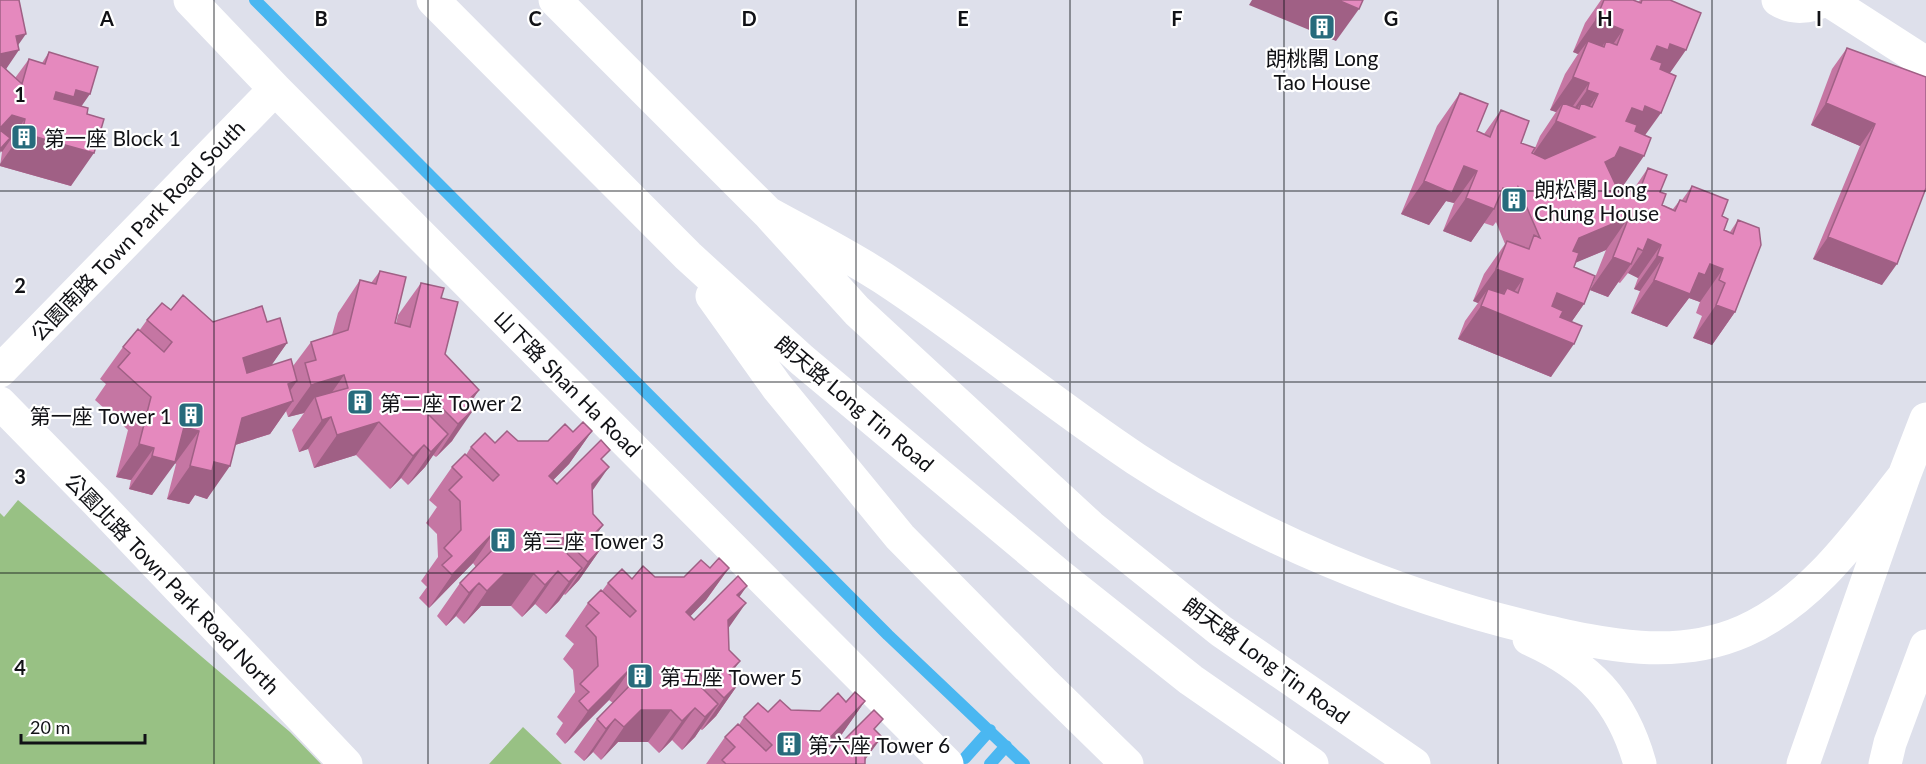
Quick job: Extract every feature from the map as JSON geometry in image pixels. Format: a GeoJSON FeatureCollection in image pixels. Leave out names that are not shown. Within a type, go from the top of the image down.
{"type":"FeatureCollection","features":[{"type":"Feature","properties":{"kind":"main road","name":"山下路 Shan Ha Road"},"geometry":{"type":"LineString","coordinates":[[190,0],[275,89],[947,764]]}},
{"type":"Feature","properties":{"kind":"main road","name":"朗天路 Long Tin Road"},"geometry":{"type":"LineString","coordinates":[[433,0],[688,256],[802,360],[1060,576],[1191,680],[1312,764]]}},
{"type":"Feature","properties":{"kind":"main road","name":"朗天路 Long Tin Road"},"geometry":{"type":"LineString","coordinates":[[555,0],[768,213],[857,312],[1090,526],[1221,631],[1414,764]]}},
{"type":"Feature","properties":{"kind":"main road"},"geometry":{"type":"LineString","coordinates":[[1778,0],[1795,7],[1812,6],[1827,0],[1926,63]]}},
{"type":"Feature","properties":{"kind":"main road","name":"公園南路 Town Park Road South"},"geometry":{"type":"LineString","coordinates":[[0,371],[275,89]]}},
{"type":"Feature","properties":{"kind":"main road"},"geometry":{"type":"LineString","coordinates":[[768,213],[882,278],[1137,459],[1216,506],[1287,541],[1435,602],[1482,616],[1576,638],[1618,646],[1650,649],[1680,648],[1710,643],[1760,623],[1792,601],[1832,566],[1904,476]]}},
{"type":"Feature","properties":{"kind":"main road"},"geometry":{"type":"LineString","coordinates":[[688,256],[702,283],[777,387],[900,537],[1042,682],[1127,764]]}},
{"type":"Feature","properties":{"kind":"main road","name":"公園北路 Town Park Road North"},"geometry":{"type":"LineString","coordinates":[[0,403],[346,764]]}},
{"type":"Feature","properties":{"kind":"main road"},"geometry":{"type":"LineString","coordinates":[[1803,764],[1926,419]]}},
{"type":"Feature","properties":{"kind":"main road"},"geometry":{"type":"LineString","coordinates":[[1482,616],[1538,642],[1567,659],[1590,677],[1609,697],[1624,718],[1640,764]]}},
{"type":"Feature","properties":{"kind":"main road"},"geometry":{"type":"LineString","coordinates":[[1885,764],[1890,743],[1926,646]]}},
{"type":"Feature","properties":{"kind":"green space"},"geometry":{"type":"Polygon","coordinates":[[[18,500],[290,732],[321,764],[0,764],[0,513],[4,517],[18,500]]]}},
{"type":"Feature","properties":{"kind":"green space"},"geometry":{"type":"Polygon","coordinates":[[[523,727],[562,764],[489,764],[523,727]]]}},
{"type":"Feature","properties":{"kind":"building"},"geometry":{"type":"Polygon","coordinates":[[[0,0],[19,0],[26,34],[16,36],[19,50],[0,54],[0,0]]]}},
{"type":"Feature","properties":{"kind":"building"},"geometry":{"type":"Polygon","coordinates":[[[1338,0],[1363,0],[1359,9],[1338,0]]]}},
{"type":"Feature","properties":{"kind":"building"},"geometry":{"type":"Polygon","coordinates":[[[1604,0],[1633,0],[1641,3],[1642,0],[1670,0],[1701,13],[1686,50],[1670,44],[1668,50],[1657,46],[1651,59],[1662,63],[1660,69],[1676,76],[1661,113],[1645,106],[1643,112],[1632,108],[1626,121],[1637,125],[1635,131],[1651,138],[1644,156],[1620,147],[1615,157],[1605,162],[1619,192],[1629,188],[1639,192],[1648,168],[1667,175],[1660,192],[1666,194],[1662,205],[1675,211],[1680,200],[1686,202],[1692,186],[1728,200],[1722,216],[1728,219],[1724,230],[1733,234],[1738,220],[1759,228],[1761,245],[1735,312],[1716,305],[1725,283],[1719,280],[1723,269],[1710,264],[1705,275],[1699,273],[1690,294],[1654,280],[1663,258],[1657,256],[1661,245],[1648,239],[1643,251],[1638,248],[1631,264],[1613,257],[1629,217],[1579,238],[1573,251],[1579,253],[1574,267],[1595,276],[1584,304],[1557,293],[1552,306],[1563,311],[1560,317],[1582,326],[1574,344],[1481,306],[1488,289],[1504,294],[1507,288],[1518,293],[1523,279],[1496,269],[1507,241],[1529,249],[1534,235],[1540,238],[1518,187],[1516,194],[1503,188],[1494,209],[1466,198],[1477,171],[1464,166],[1452,193],[1424,181],[1460,93],[1488,104],[1477,131],[1490,137],[1501,110],[1529,121],[1521,143],[1535,148],[1532,153],[1545,159],[1595,137],[1556,121],[1563,103],[1579,109],[1581,103],[1592,107],[1598,94],[1587,90],[1589,83],[1573,77],[1588,41],[1604,47],[1606,41],[1617,45],[1623,30],[1596,19],[1604,0]]]}},
{"type":"Feature","properties":{"kind":"building"},"geometry":{"type":"Polygon","coordinates":[[[1847,48],[1926,77],[1926,188],[1897,264],[1828,237],[1875,124],[1826,103],[1847,48]]]}},
{"type":"Feature","properties":{"kind":"building"},"geometry":{"type":"Polygon","coordinates":[[[49,52],[98,67],[90,94],[76,90],[74,97],[56,92],[54,99],[88,108],[87,114],[104,119],[94,153],[22,133],[25,119],[12,115],[0,128],[0,64],[22,84],[29,59],[45,64],[49,52]]]}},
{"type":"Feature","properties":{"kind":"building"},"geometry":{"type":"Polygon","coordinates":[[[0,130],[10,138],[0,149],[0,130]]]}},
{"type":"Feature","properties":{"kind":"building","name":"第二座 Tower 2"},"geometry":{"type":"Polygon","coordinates":[[[380,271],[406,277],[395,323],[410,327],[421,283],[444,288],[441,298],[458,302],[445,354],[479,390],[467,401],[474,409],[458,424],[433,399],[423,409],[448,434],[431,452],[424,445],[413,456],[379,422],[337,435],[331,417],[322,420],[315,397],[348,388],[344,375],[311,385],[305,363],[316,360],[311,342],[348,330],[360,280],[376,284],[380,271]]]}},
{"type":"Feature","properties":{"kind":"building","name":"第一座 Tower 1"},"geometry":{"type":"Polygon","coordinates":[[[183,295],[213,322],[262,306],[267,322],[280,318],[287,343],[243,358],[247,373],[291,359],[297,381],[288,384],[293,401],[242,418],[230,466],[214,462],[212,471],[190,466],[199,431],[184,427],[175,462],[152,456],[154,448],[139,444],[151,397],[118,367],[130,353],[123,347],[138,329],[164,352],[172,342],[147,320],[162,303],[171,310],[183,295]]]}},
{"type":"Feature","properties":{"kind":"building","name":"第三座 Tower 3"},"geometry":{"type":"Polygon","coordinates":[[[583,422],[592,431],[549,476],[557,484],[601,440],[610,450],[601,459],[609,467],[592,484],[593,514],[603,525],[591,537],[602,547],[588,562],[559,534],[553,540],[582,568],[569,582],[558,571],[545,585],[534,574],[504,574],[487,591],[479,583],[469,593],[460,583],[503,539],[495,531],[452,575],[442,565],[452,556],[444,548],[461,530],[460,501],[449,490],[462,477],[452,467],[465,454],[493,481],[499,475],[471,447],[485,433],[495,443],[507,431],[518,441],[548,441],[565,424],[573,432],[583,422]]]}},
{"type":"Feature","properties":{"kind":"building","name":"第五座 Tower 5"},"geometry":{"type":"Polygon","coordinates":[[[719,558],[729,568],[686,612],[694,620],[738,576],[747,586],[737,595],[746,603],[728,620],[729,650],[740,661],[728,673],[739,683],[724,698],[696,670],[690,676],[718,704],[705,717],[695,708],[682,721],[671,710],[641,710],[624,727],[615,719],[606,729],[597,719],[640,675],[632,667],[588,711],[579,701],[589,692],[580,684],[598,666],[596,637],[586,626],[599,613],[588,603],[601,590],[630,617],[636,611],[608,583],[622,569],[632,579],[643,566],[655,577],[684,577],[701,560],[710,568],[719,558]]]}},
{"type":"Feature","properties":{"kind":"building"},"geometry":{"type":"Polygon","coordinates":[[[855,692],[865,701],[822,746],[830,754],[874,710],[883,719],[874,729],[882,737],[865,754],[865,764],[726,764],[722,760],[735,747],[725,737],[738,724],[766,751],[772,745],[744,717],[758,703],[768,712],[780,700],[791,710],[820,711],[838,693],[846,702],[855,692]]]}},
{"type":"Feature","properties":{"kind":"waterway"},"geometry":{"type":"LineString","coordinates":[[255,0],[888,635],[1024,764]]}},
{"type":"Feature","properties":{"kind":"waterway"},"geometry":{"type":"LineString","coordinates":[[965,758],[990,730]]}},
{"type":"Feature","properties":{"kind":"waterway"},"geometry":{"type":"LineString","coordinates":[[990,764],[1006,746]]}},
{"type":"Feature","properties":{"kind":"place","name":"朗桃閣 Long Tao House"},"geometry":{"type":"Point","coordinates":[1322,27]}},
{"type":"Feature","properties":{"kind":"place","name":"第一座 Block 1"},"geometry":{"type":"Point","coordinates":[24,137]}},
{"type":"Feature","properties":{"kind":"place","name":"朗松閣 Long Chung House"},"geometry":{"type":"Point","coordinates":[1514,200]}},
{"type":"Feature","properties":{"kind":"place","name":"第二座 Tower 2"},"geometry":{"type":"Point","coordinates":[360,402]}},
{"type":"Feature","properties":{"kind":"place","name":"第一座 Tower 1"},"geometry":{"type":"Point","coordinates":[191,415]}},
{"type":"Feature","properties":{"kind":"place","name":"第三座 Tower 3"},"geometry":{"type":"Point","coordinates":[503,540]}},
{"type":"Feature","properties":{"kind":"place","name":"第五座 Tower 5"},"geometry":{"type":"Point","coordinates":[640,676]}},
{"type":"Feature","properties":{"kind":"place","name":"第六座 Tower 6"},"geometry":{"type":"Point","coordinates":[789,744]}}]}
